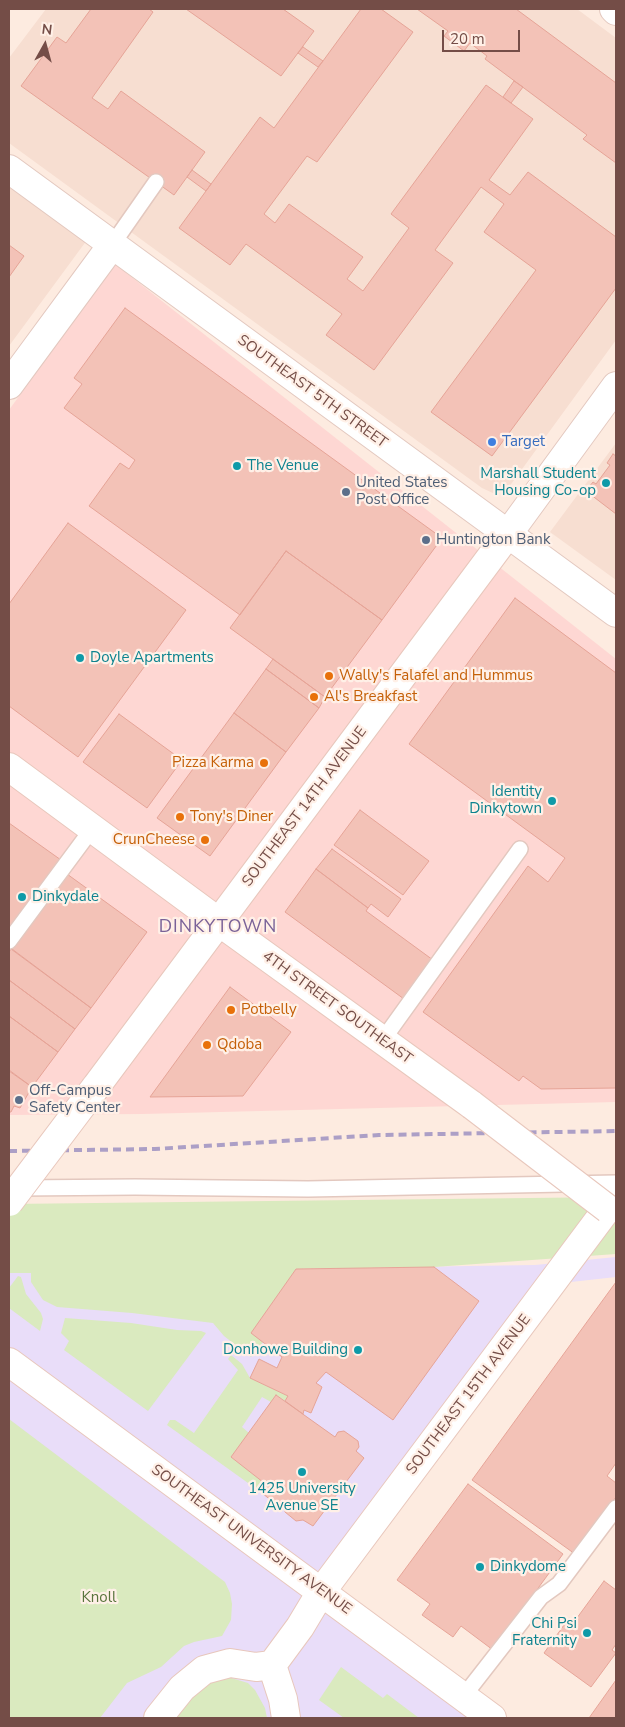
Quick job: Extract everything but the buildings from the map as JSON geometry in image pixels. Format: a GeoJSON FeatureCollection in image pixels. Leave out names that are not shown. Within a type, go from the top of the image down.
{"type":"FeatureCollection","features":[{"type":"Feature","properties":{"kind":"street","name":"SOUTHEAST 5TH STREET"},"geometry":{"type":"LineString","coordinates":[[9,169],[616,613]]}},
{"type":"Feature","properties":{"kind":"street"},"geometry":{"type":"LineString","coordinates":[[9,384],[112,245]]}},
{"type":"Feature","properties":{"kind":"street","name":"SOUTHEAST 14TH AVENUE"},"geometry":{"type":"LineString","coordinates":[[9,1202],[508,534],[616,386]]}},
{"type":"Feature","properties":{"kind":"street","name":"4TH STREET SOUTHEAST"},"geometry":{"type":"LineString","coordinates":[[9,767],[382,1041],[613,1207]]}},
{"type":"Feature","properties":{"kind":"street","name":"SOUTHEAST 15TH AVENUE"},"geometry":{"type":"LineString","coordinates":[[272,1665],[322,1592],[558,1276],[613,1207]]}},
{"type":"Feature","properties":{"kind":"street","name":"SOUTHEAST UNIVERSITY AVENUE"},"geometry":{"type":"LineString","coordinates":[[9,1362],[492,1718]]}},
{"type":"Feature","properties":{"kind":"street"},"geometry":{"type":"LineString","coordinates":[[158,1718],[182,1688],[204,1670],[230,1663],[256,1667],[272,1665],[284,1699],[286,1718]]}},
{"type":"Feature","properties":{"kind":"lane"},"geometry":{"type":"LineString","coordinates":[[112,245],[156,182]]}},
{"type":"Feature","properties":{"kind":"lane"},"geometry":{"type":"LineString","coordinates":[[9,941],[92,829]]}},
{"type":"Feature","properties":{"kind":"lane"},"geometry":{"type":"LineString","coordinates":[[382,1041],[520,849]]}},
{"type":"Feature","properties":{"kind":"lane"},"geometry":{"type":"LineString","coordinates":[[9,1188],[308,1189],[616,1184]]}},
{"type":"Feature","properties":{"kind":"lane"},"geometry":{"type":"LineString","coordinates":[[463,1697],[541,1597],[559,1584],[616,1508]]}},
{"type":"Feature","properties":{"kind":"shaded area"},"geometry":{"type":"Polygon","coordinates":[[[46,9],[577,9],[616,38],[616,340],[509,487],[495,494],[482,488],[9,143],[9,58],[46,9]]]}},
{"type":"Feature","properties":{"kind":"shaded area"},"geometry":{"type":"Polygon","coordinates":[[[9,184],[87,240],[9,346],[9,184]]]}},
{"type":"Feature","properties":{"kind":"shaded area"},"geometry":{"type":"Polygon","coordinates":[[[115,264],[616,659],[616,1102],[142,1114],[9,1115],[9,410],[115,264]]]}},
{"type":"Feature","properties":{"kind":"shaded area"},"geometry":{"type":"Polygon","coordinates":[[[616,443],[616,580],[550,532],[616,443]]]}},
{"type":"Feature","properties":{"kind":"shaded area"},"geometry":{"type":"Polygon","coordinates":[[[616,1257],[616,1277],[553,1284],[322,1592],[492,1718],[9,1718],[9,1273],[535,1265],[616,1257]]]}},
{"type":"Feature","properties":{"kind":"green space"},"geometry":{"type":"Polygon","coordinates":[[[616,1197],[616,1254],[434,1267],[296,1269],[251,1333],[263,1342],[251,1357],[224,1336],[213,1323],[132,1313],[57,1307],[43,1300],[31,1282],[31,1273],[9,1273],[9,1204],[616,1197]]]}},
{"type":"Feature","properties":{"kind":"green space"},"geometry":{"type":"Polygon","coordinates":[[[18,1276],[21,1277],[26,1294],[41,1313],[43,1319],[40,1331],[9,1308],[9,1288],[18,1276]]]}},
{"type":"Feature","properties":{"kind":"green space"},"geometry":{"type":"Polygon","coordinates":[[[65,1318],[131,1323],[206,1333],[148,1411],[64,1350],[69,1341],[61,1333],[65,1318]]]}},
{"type":"Feature","properties":{"kind":"green space"},"geometry":{"type":"Polygon","coordinates":[[[231,1355],[242,1364],[250,1378],[288,1396],[285,1401],[276,1395],[271,1402],[262,1397],[242,1427],[249,1433],[231,1457],[268,1486],[262,1493],[167,1425],[170,1420],[175,1420],[194,1433],[238,1370],[228,1359],[231,1355]]]}},
{"type":"Feature","properties":{"kind":"green space","name":"Knoll"},"geometry":{"type":"Polygon","coordinates":[[[9,1419],[225,1582],[230,1593],[232,1604],[231,1620],[222,1636],[184,1646],[161,1667],[127,1683],[100,1718],[9,1718],[9,1419]]]}},
{"type":"Feature","properties":{"kind":"green space"},"geometry":{"type":"Polygon","coordinates":[[[341,1667],[383,1698],[387,1694],[419,1718],[344,1718],[319,1700],[341,1667]]]}},
{"type":"Feature","properties":{"kind":"green space"},"geometry":{"type":"Polygon","coordinates":[[[228,1677],[248,1683],[255,1690],[265,1708],[267,1718],[175,1718],[193,1694],[209,1682],[228,1677]]]}},
{"type":"Feature","properties":{"kind":"railway"},"geometry":{"type":"LineString","coordinates":[[9,1151],[155,1149],[379,1135],[616,1131]]}},
{"type":"Feature","properties":{"kind":"place","name":"Target"},"geometry":{"type":"Point","coordinates":[492,442]}},
{"type":"Feature","properties":{"kind":"place","name":"The Venue"},"geometry":{"type":"Point","coordinates":[237,466]}},
{"type":"Feature","properties":{"kind":"place","name":"Marshall Student Housing Co-op"},"geometry":{"type":"Point","coordinates":[606,483]}},
{"type":"Feature","properties":{"kind":"place","name":"United States Post Office"},"geometry":{"type":"Point","coordinates":[346,492]}},
{"type":"Feature","properties":{"kind":"place","name":"Huntington Bank"},"geometry":{"type":"Point","coordinates":[426,540]}},
{"type":"Feature","properties":{"kind":"place","name":"Doyle Apartments"},"geometry":{"type":"Point","coordinates":[80,658]}},
{"type":"Feature","properties":{"kind":"place","name":"Wally's Falafel and Hummus"},"geometry":{"type":"Point","coordinates":[329,676]}},
{"type":"Feature","properties":{"kind":"place","name":"Al's Breakfast"},"geometry":{"type":"Point","coordinates":[314,697]}},
{"type":"Feature","properties":{"kind":"place","name":"Pizza Karma"},"geometry":{"type":"Point","coordinates":[264,763]}},
{"type":"Feature","properties":{"kind":"place","name":"Identity Dinkytown"},"geometry":{"type":"Point","coordinates":[552,801]}},
{"type":"Feature","properties":{"kind":"place","name":"Tony's Diner"},"geometry":{"type":"Point","coordinates":[180,817]}},
{"type":"Feature","properties":{"kind":"place","name":"CrunCheese"},"geometry":{"type":"Point","coordinates":[205,840]}},
{"type":"Feature","properties":{"kind":"place","name":"Dinkydale"},"geometry":{"type":"Point","coordinates":[22,897]}},
{"type":"Feature","properties":{"kind":"place","name":"Potbelly"},"geometry":{"type":"Point","coordinates":[231,1010]}},
{"type":"Feature","properties":{"kind":"place","name":"Qdoba"},"geometry":{"type":"Point","coordinates":[207,1045]}},
{"type":"Feature","properties":{"kind":"place","name":"Off-Campus Safety Center"},"geometry":{"type":"Point","coordinates":[19,1100]}},
{"type":"Feature","properties":{"kind":"place","name":"Donhowe Building"},"geometry":{"type":"Point","coordinates":[358,1350]}},
{"type":"Feature","properties":{"kind":"place","name":"1425 University Avenue SE"},"geometry":{"type":"Point","coordinates":[302,1472]}},
{"type":"Feature","properties":{"kind":"place","name":"Dinkydome"},"geometry":{"type":"Point","coordinates":[480,1567]}},
{"type":"Feature","properties":{"kind":"place","name":"Chi Psi Fraternity"},"geometry":{"type":"Point","coordinates":[587,1633]}},
{"type":"Feature","properties":{"kind":"district","name":"DINKYTOWN"},"geometry":{"type":"Point","coordinates":[218,928]}}]}
